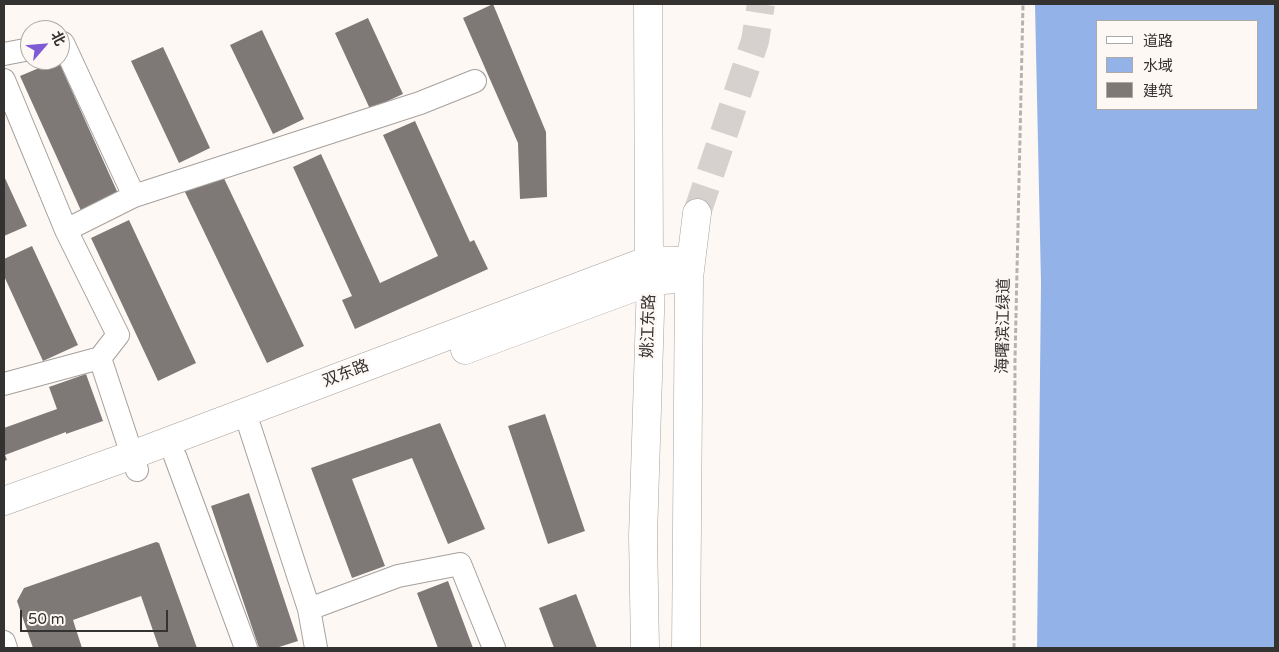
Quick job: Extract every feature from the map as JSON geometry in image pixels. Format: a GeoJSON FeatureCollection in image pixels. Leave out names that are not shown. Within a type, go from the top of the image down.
{"type":"FeatureCollection","features":[{"type":"Feature","properties":{"kind":"main road","name":"姚江东路"},"geometry":{"type":"LineString","coordinates":[[645,648],[643,536],[650,271],[648,4]]}},
{"type":"Feature","properties":{"kind":"main road"},"geometry":{"type":"LineString","coordinates":[[686,648],[690,270],[697,213]]}},
{"type":"Feature","properties":{"kind":"main road","name":"双东路"},"geometry":{"type":"LineString","coordinates":[[4,519],[135,462],[650,271],[690,270]]}},
{"type":"Feature","properties":{"kind":"main road","name":"双东路"},"geometry":{"type":"LineString","coordinates":[[4,501],[135,462],[175,456],[650,271]]}},
{"type":"Feature","properties":{"kind":"lane"},"geometry":{"type":"LineString","coordinates":[[4,54],[20,52]]}},
{"type":"Feature","properties":{"kind":"lane"},"geometry":{"type":"LineString","coordinates":[[70,56],[134,196]]}},
{"type":"Feature","properties":{"kind":"lane"},"geometry":{"type":"LineString","coordinates":[[4,80],[66,230],[118,335],[100,358],[4,384]]}},
{"type":"Feature","properties":{"kind":"lane"},"geometry":{"type":"LineString","coordinates":[[66,230],[134,196],[420,103],[474,81]]}},
{"type":"Feature","properties":{"kind":"lane"},"geometry":{"type":"LineString","coordinates":[[100,358],[135,462]]}},
{"type":"Feature","properties":{"kind":"lane"},"geometry":{"type":"LineString","coordinates":[[250,428],[309,609],[316,648]]}},
{"type":"Feature","properties":{"kind":"lane"},"geometry":{"type":"LineString","coordinates":[[175,456],[246,648]]}},
{"type":"Feature","properties":{"kind":"lane"},"geometry":{"type":"LineString","coordinates":[[309,609],[398,576],[460,564],[494,648]]}},
{"type":"Feature","properties":{"kind":"lane"},"geometry":{"type":"LineString","coordinates":[[4,642],[6,648]]}},
{"type":"Feature","properties":{"kind":"path","name":"海曙滨江绿道"},"geometry":{"type":"LineString","coordinates":[[1014,648],[1015,360],[1024,4]]}},
{"type":"Feature","properties":{"kind":"water"},"geometry":{"type":"Polygon","coordinates":[[[1035,4],[1275,4],[1275,648],[1037,648],[1041,283],[1035,4]]]}},
{"type":"Feature","properties":{"kind":"building"},"geometry":{"type":"Polygon","coordinates":[[[493,4],[546,132],[547,197],[520,199],[518,143],[463,18],[493,4]]]}},
{"type":"Feature","properties":{"kind":"building"},"geometry":{"type":"Polygon","coordinates":[[[368,18],[403,94],[370,109],[335,33],[368,18]]]}},
{"type":"Feature","properties":{"kind":"building"},"geometry":{"type":"Polygon","coordinates":[[[262,30],[304,119],[273,134],[230,45],[262,30]]]}},
{"type":"Feature","properties":{"kind":"building"},"geometry":{"type":"Polygon","coordinates":[[[163,47],[210,148],[179,163],[131,61],[163,47]]]}},
{"type":"Feature","properties":{"kind":"building"},"geometry":{"type":"Polygon","coordinates":[[[34,70],[62,70],[120,198],[83,215],[20,76],[34,70]]]}},
{"type":"Feature","properties":{"kind":"building"},"geometry":{"type":"Polygon","coordinates":[[[415,121],[470,242],[474,240],[488,269],[355,329],[342,300],[352,296],[293,167],[321,154],[380,283],[438,256],[383,135],[415,121]]]}},
{"type":"Feature","properties":{"kind":"building"},"geometry":{"type":"Polygon","coordinates":[[[221,172],[304,346],[267,363],[184,190],[221,172]]]}},
{"type":"Feature","properties":{"kind":"building"},"geometry":{"type":"Polygon","coordinates":[[[4,176],[27,226],[4,236],[4,176]]]}},
{"type":"Feature","properties":{"kind":"building"},"geometry":{"type":"Polygon","coordinates":[[[129,220],[196,363],[158,381],[91,238],[129,220]]]}},
{"type":"Feature","properties":{"kind":"building"},"geometry":{"type":"Polygon","coordinates":[[[32,246],[78,345],[43,361],[4,276],[4,259],[32,246]]]}},
{"type":"Feature","properties":{"kind":"building"},"geometry":{"type":"Polygon","coordinates":[[[86,374],[103,421],[66,434],[66,432],[5,455],[7,460],[4,461],[4,428],[57,409],[49,387],[86,374]]]}},
{"type":"Feature","properties":{"kind":"building"},"geometry":{"type":"Polygon","coordinates":[[[545,414],[585,531],[548,544],[508,426],[545,414]]]}},
{"type":"Feature","properties":{"kind":"building"},"geometry":{"type":"Polygon","coordinates":[[[440,423],[485,529],[448,544],[412,458],[352,479],[385,566],[352,578],[311,468],[440,423]]]}},
{"type":"Feature","properties":{"kind":"building"},"geometry":{"type":"Polygon","coordinates":[[[249,493],[298,641],[276,648],[259,648],[211,506],[249,493]]]}},
{"type":"Feature","properties":{"kind":"building"},"geometry":{"type":"Polygon","coordinates":[[[156,542],[159,543],[197,648],[159,648],[141,596],[73,620],[82,648],[33,648],[17,601],[24,588],[156,542]]]}},
{"type":"Feature","properties":{"kind":"building"},"geometry":{"type":"Polygon","coordinates":[[[448,581],[473,648],[438,648],[417,593],[448,581]]]}},
{"type":"Feature","properties":{"kind":"building"},"geometry":{"type":"Polygon","coordinates":[[[576,594],[597,648],[554,648],[539,608],[576,594]]]}},
{"type":"Feature","properties":{"kind":"tunnel"},"geometry":{"type":"LineString","coordinates":[[697,213],[755,41],[761,4]]}}]}
